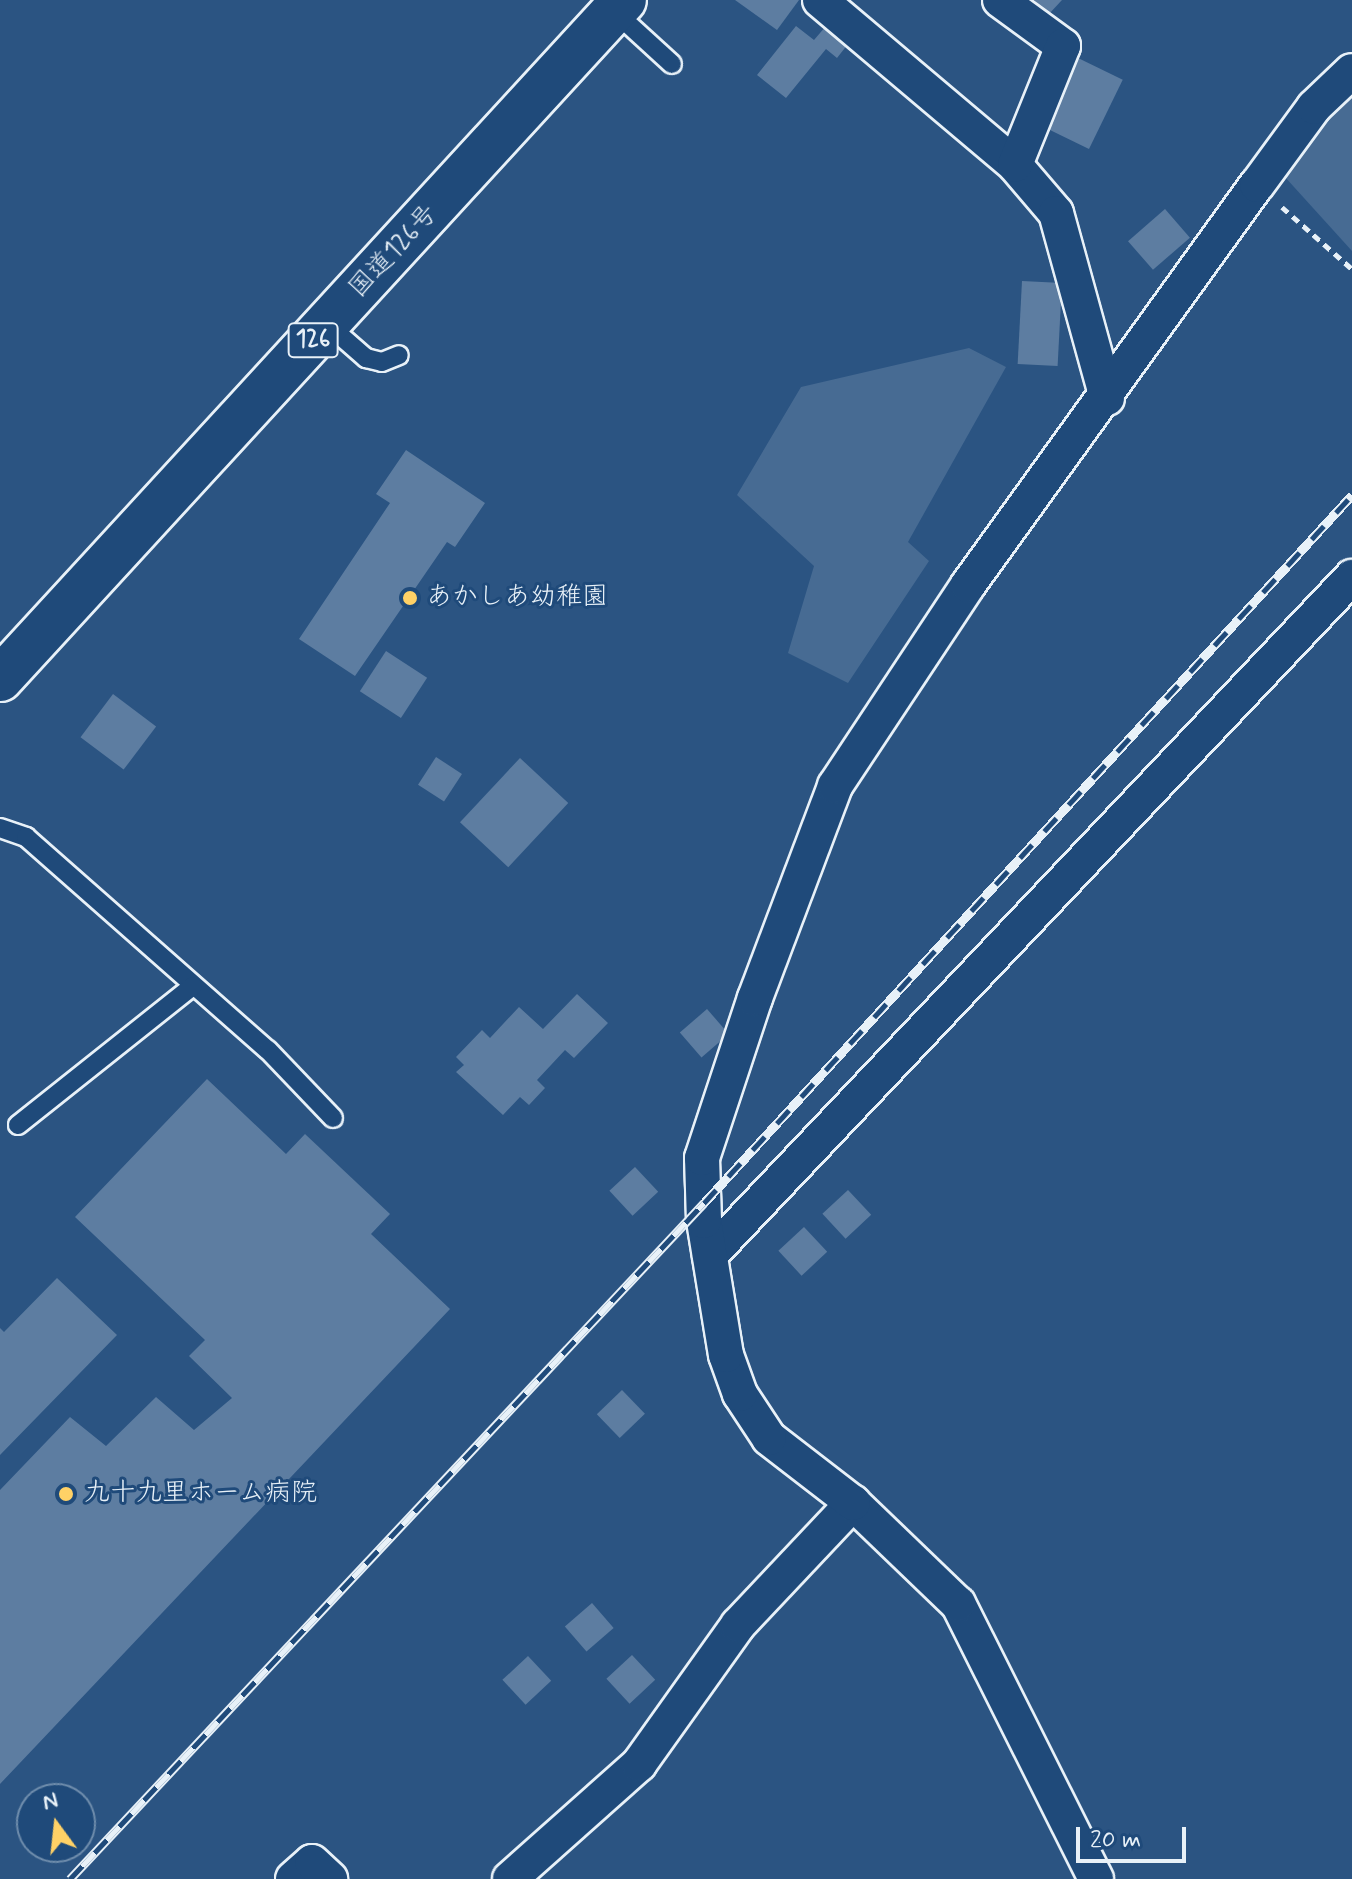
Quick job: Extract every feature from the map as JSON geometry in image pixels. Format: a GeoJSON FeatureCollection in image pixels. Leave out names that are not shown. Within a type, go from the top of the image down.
{"type":"FeatureCollection","features":[{"type":"Feature","properties":{"kind":"highway","name":"国道126号"},"geometry":{"type":"LineString","coordinates":[[0,679],[619,6]]}},
{"type":"Feature","properties":{"kind":"street"},"geometry":{"type":"LineString","coordinates":[[820,0],[1015,165],[1056,213],[1107,398]]}},
{"type":"Feature","properties":{"kind":"street"},"geometry":{"type":"LineString","coordinates":[[1000,0],[1063,46],[1015,165]]}},
{"type":"Feature","properties":{"kind":"street"},"geometry":{"type":"LineString","coordinates":[[1096,1879],[958,1604],[853,1503],[769,1438],[740,1394],[726,1355],[710,1255],[702,1158],[712,1118],[835,786],[968,585],[1107,398],[1257,185],[1314,107],[1352,71]]}},
{"type":"Feature","properties":{"kind":"street"},"geometry":{"type":"LineString","coordinates":[[710,1255],[1352,577]]}},
{"type":"Feature","properties":{"kind":"street"},"geometry":{"type":"LineString","coordinates":[[510,1879],[639,1764],[738,1625],[853,1503]]}},
{"type":"Feature","properties":{"kind":"street"},"geometry":{"type":"LineString","coordinates":[[293,1879],[312,1862],[330,1879]]}},
{"type":"Feature","properties":{"kind":"lane"},"geometry":{"type":"LineString","coordinates":[[619,6],[672,64]]}},
{"type":"Feature","properties":{"kind":"lane"},"geometry":{"type":"LineString","coordinates":[[327,324],[366,358],[382,362],[399,355]]}},
{"type":"Feature","properties":{"kind":"lane"},"geometry":{"type":"LineString","coordinates":[[0,828],[26,837],[268,1050],[333,1118]]}},
{"type":"Feature","properties":{"kind":"lane"},"geometry":{"type":"LineString","coordinates":[[18,1125],[193,986]]}},
{"type":"Feature","properties":{"kind":"path"},"geometry":{"type":"LineString","coordinates":[[1257,185],[1352,269]]}},
{"type":"Feature","properties":{"kind":"shaded area"},"geometry":{"type":"Polygon","coordinates":[[[1352,94],[1352,251],[1275,166],[1352,94]]]}},
{"type":"Feature","properties":{"kind":"shaded area"},"geometry":{"type":"Polygon","coordinates":[[[969,348],[1006,367],[908,542],[929,561],[848,683],[788,653],[814,566],[737,495],[801,387],[969,348]]]}},
{"type":"Feature","properties":{"kind":"building"},"geometry":{"type":"Polygon","coordinates":[[[735,0],[799,0],[777,30],[735,0]]]}},
{"type":"Feature","properties":{"kind":"building"},"geometry":{"type":"Polygon","coordinates":[[[1034,0],[1062,0],[1049,14],[1034,0]]]}},
{"type":"Feature","properties":{"kind":"building"},"geometry":{"type":"Polygon","coordinates":[[[796,26],[814,40],[826,26],[848,44],[837,58],[826,49],[786,98],[757,75],[796,26]]]}},
{"type":"Feature","properties":{"kind":"building"},"geometry":{"type":"Polygon","coordinates":[[[1076,57],[1123,80],[1089,149],[1042,126],[1076,57]]]}},
{"type":"Feature","properties":{"kind":"building"},"geometry":{"type":"Polygon","coordinates":[[[1165,209],[1190,238],[1153,270],[1128,241],[1165,209]]]}},
{"type":"Feature","properties":{"kind":"building"},"geometry":{"type":"Polygon","coordinates":[[[1022,281],[1062,283],[1058,366],[1018,364],[1022,281]]]}},
{"type":"Feature","properties":{"kind":"building"},"geometry":{"type":"Polygon","coordinates":[[[406,450],[485,503],[455,547],[447,542],[355,676],[299,639],[390,503],[376,494],[406,450]]]}},
{"type":"Feature","properties":{"kind":"building"},"geometry":{"type":"Polygon","coordinates":[[[386,651],[427,678],[401,718],[360,691],[386,651]]]}},
{"type":"Feature","properties":{"kind":"building"},"geometry":{"type":"Polygon","coordinates":[[[113,694],[156,726],[124,770],[81,737],[113,694]]]}},
{"type":"Feature","properties":{"kind":"building"},"geometry":{"type":"Polygon","coordinates":[[[436,757],[462,774],[444,802],[418,785],[436,757]]]}},
{"type":"Feature","properties":{"kind":"building"},"geometry":{"type":"Polygon","coordinates":[[[520,758],[568,803],[508,867],[460,822],[520,758]]]}},
{"type":"Feature","properties":{"kind":"building"},"geometry":{"type":"Polygon","coordinates":[[[577,994],[608,1023],[574,1058],[565,1050],[537,1080],[545,1088],[529,1105],[520,1097],[503,1115],[456,1072],[464,1065],[456,1057],[482,1030],[490,1038],[519,1007],[543,1029],[577,994]]]}},
{"type":"Feature","properties":{"kind":"building"},"geometry":{"type":"Polygon","coordinates":[[[707,1009],[729,1034],[701,1058],[680,1033],[707,1009]]]}},
{"type":"Feature","properties":{"kind":"building"},"geometry":{"type":"Polygon","coordinates":[[[207,1079],[286,1154],[305,1134],[390,1214],[371,1234],[450,1309],[0,1784],[0,1490],[70,1417],[106,1446],[156,1397],[194,1430],[232,1398],[189,1356],[205,1340],[75,1217],[207,1079]]]}},
{"type":"Feature","properties":{"kind":"building"},"geometry":{"type":"Polygon","coordinates":[[[635,1167],[658,1192],[633,1216],[609,1191],[635,1167]]]}},
{"type":"Feature","properties":{"kind":"building"},"geometry":{"type":"Polygon","coordinates":[[[848,1190],[871,1215],[846,1239],[822,1214],[848,1190]]]}},
{"type":"Feature","properties":{"kind":"building"},"geometry":{"type":"Polygon","coordinates":[[[804,1227],[827,1252],[802,1276],[778,1251],[804,1227]]]}},
{"type":"Feature","properties":{"kind":"building"},"geometry":{"type":"Polygon","coordinates":[[[57,1278],[117,1335],[0,1455],[0,1328],[4,1332],[57,1278]]]}},
{"type":"Feature","properties":{"kind":"building"},"geometry":{"type":"Polygon","coordinates":[[[622,1390],[645,1414],[620,1438],[597,1414],[622,1390]]]}},
{"type":"Feature","properties":{"kind":"building"},"geometry":{"type":"Polygon","coordinates":[[[592,1603],[614,1628],[586,1652],[565,1627],[592,1603]]]}},
{"type":"Feature","properties":{"kind":"building"},"geometry":{"type":"Polygon","coordinates":[[[632,1655],[655,1680],[630,1704],[606,1679],[632,1655]]]}},
{"type":"Feature","properties":{"kind":"building"},"geometry":{"type":"Polygon","coordinates":[[[528,1656],[551,1681],[526,1705],[502,1680],[528,1656]]]}},
{"type":"Feature","properties":{"kind":"railway"},"geometry":{"type":"LineString","coordinates":[[70,1879],[704,1203],[1352,495]]}},
{"type":"Feature","properties":{"kind":"place","name":"あかしあ幼稚園"},"geometry":{"type":"Point","coordinates":[410,598]}},
{"type":"Feature","properties":{"kind":"place","name":"九十九里ホーム病院"},"geometry":{"type":"Point","coordinates":[66,1494]}}]}
